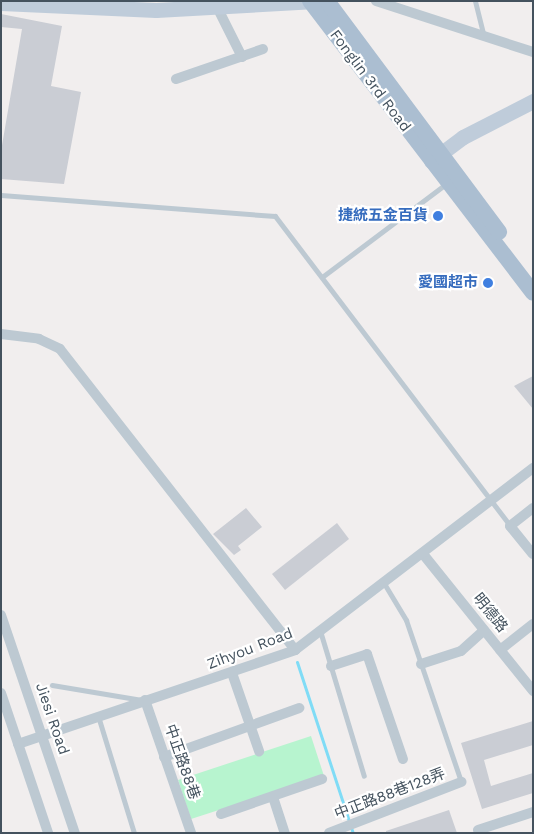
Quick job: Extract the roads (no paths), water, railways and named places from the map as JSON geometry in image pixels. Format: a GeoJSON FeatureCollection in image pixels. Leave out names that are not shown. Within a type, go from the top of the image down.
{"type":"FeatureCollection","features":[{"type":"Feature","properties":{"kind":"main road","name":"Fonglin 3rd Road"},"geometry":{"type":"LineString","coordinates":[[316,1],[435,158]]}},
{"type":"Feature","properties":{"kind":"main road"},"geometry":{"type":"LineString","coordinates":[[435,158],[447,183],[533,293]]}},
{"type":"Feature","properties":{"kind":"main road"},"geometry":{"type":"LineString","coordinates":[[435,158],[533,275]]}},
{"type":"Feature","properties":{"kind":"street"},"geometry":{"type":"LineString","coordinates":[[1,2],[217,7],[316,1]]}},
{"type":"Feature","properties":{"kind":"street"},"geometry":{"type":"LineString","coordinates":[[376,1],[533,52]]}},
{"type":"Feature","properties":{"kind":"street"},"geometry":{"type":"LineString","coordinates":[[217,7],[242,57]]}},
{"type":"Feature","properties":{"kind":"street"},"geometry":{"type":"LineString","coordinates":[[176,79],[263,48]]}},
{"type":"Feature","properties":{"kind":"street"},"geometry":{"type":"LineString","coordinates":[[435,158],[533,101]]}},
{"type":"Feature","properties":{"kind":"street"},"geometry":{"type":"LineString","coordinates":[[1,334],[39,339],[60,349],[295,650]]}},
{"type":"Feature","properties":{"kind":"street","name":"Zihyou Road"},"geometry":{"type":"LineString","coordinates":[[18,744],[41,733],[232,673],[295,650],[321,634],[533,468]]}},
{"type":"Feature","properties":{"kind":"street"},"geometry":{"type":"LineString","coordinates":[[533,508],[510,526],[533,554]]}},
{"type":"Feature","properties":{"kind":"street","name":"明德路"},"geometry":{"type":"LineString","coordinates":[[423,554],[532,689]]}},
{"type":"Feature","properties":{"kind":"street","name":"Jiesi Road"},"geometry":{"type":"LineString","coordinates":[[1,615],[74,833]]}},
{"type":"Feature","properties":{"kind":"street"},"geometry":{"type":"LineString","coordinates":[[500,650],[533,624]]}},
{"type":"Feature","properties":{"kind":"street"},"geometry":{"type":"LineString","coordinates":[[421,664],[461,651],[484,630]]}},
{"type":"Feature","properties":{"kind":"street"},"geometry":{"type":"LineString","coordinates":[[331,666],[367,654],[403,759]]}},
{"type":"Feature","properties":{"kind":"street"},"geometry":{"type":"LineString","coordinates":[[232,673],[259,751]]}},
{"type":"Feature","properties":{"kind":"street"},"geometry":{"type":"LineString","coordinates":[[1,692],[48,833]]}},
{"type":"Feature","properties":{"kind":"street","name":"中正路88巷"},"geometry":{"type":"LineString","coordinates":[[145,700],[191,833]]}},
{"type":"Feature","properties":{"kind":"street"},"geometry":{"type":"LineString","coordinates":[[164,757],[299,708]]}},
{"type":"Feature","properties":{"kind":"street"},"geometry":{"type":"LineString","coordinates":[[222,814],[322,779]]}},
{"type":"Feature","properties":{"kind":"street","name":"中正路88巷128弄"},"geometry":{"type":"LineString","coordinates":[[329,833],[461,782]]}},
{"type":"Feature","properties":{"kind":"street"},"geometry":{"type":"LineString","coordinates":[[273,797],[285,833]]}},
{"type":"Feature","properties":{"kind":"street"},"geometry":{"type":"LineString","coordinates":[[478,830],[533,812]]}},
{"type":"Feature","properties":{"kind":"lane"},"geometry":{"type":"LineString","coordinates":[[475,1],[484,36]]}},
{"type":"Feature","properties":{"kind":"lane"},"geometry":{"type":"LineString","coordinates":[[322,277],[447,183]]}},
{"type":"Feature","properties":{"kind":"lane"},"geometry":{"type":"LineString","coordinates":[[1,195],[269,213],[322,277],[510,526]]}},
{"type":"Feature","properties":{"kind":"lane"},"geometry":{"type":"LineString","coordinates":[[385,584],[406,620],[461,782]]}},
{"type":"Feature","properties":{"kind":"lane"},"geometry":{"type":"LineString","coordinates":[[321,634],[364,776]]}},
{"type":"Feature","properties":{"kind":"lane"},"geometry":{"type":"LineString","coordinates":[[52,685],[145,700]]}},
{"type":"Feature","properties":{"kind":"lane"},"geometry":{"type":"LineString","coordinates":[[98,714],[134,833]]}},
{"type":"Feature","properties":{"kind":"waterway"},"geometry":{"type":"LineString","coordinates":[[297,662],[353,833]]}},
{"type":"Feature","properties":{"kind":"place","name":"捷統五金百貨"},"geometry":{"type":"Point","coordinates":[438,216]}},
{"type":"Feature","properties":{"kind":"place","name":"愛國超市"},"geometry":{"type":"Point","coordinates":[488,283]}}]}
